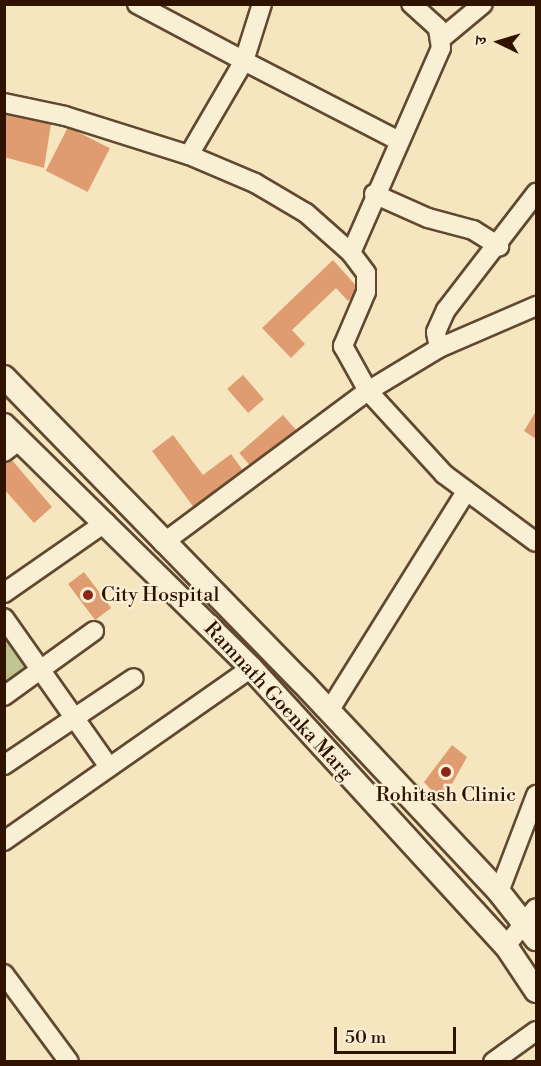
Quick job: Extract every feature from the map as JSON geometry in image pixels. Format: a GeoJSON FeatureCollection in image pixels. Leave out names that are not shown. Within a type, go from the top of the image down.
{"type":"FeatureCollection","features":[{"type":"Feature","properties":{"kind":"street"},"geometry":{"type":"LineString","coordinates":[[137,4],[399,141]]}},
{"type":"Feature","properties":{"kind":"street"},"geometry":{"type":"LineString","coordinates":[[189,155],[244,61],[262,4]]}},
{"type":"Feature","properties":{"kind":"street"},"geometry":{"type":"LineString","coordinates":[[351,253],[374,194],[441,48],[442,38],[428,17],[411,4]]}},
{"type":"Feature","properties":{"kind":"street"},"geometry":{"type":"LineString","coordinates":[[442,38],[483,4]]}},
{"type":"Feature","properties":{"kind":"street"},"geometry":{"type":"LineString","coordinates":[[4,103],[65,116],[189,155],[255,183],[306,213],[351,253],[369,283],[343,346],[368,391],[422,453],[466,492],[537,542]]}},
{"type":"Feature","properties":{"kind":"street"},"geometry":{"type":"LineString","coordinates":[[439,348],[439,322],[537,193]]}},
{"type":"Feature","properties":{"kind":"street"},"geometry":{"type":"LineString","coordinates":[[374,194],[428,218],[473,230],[498,246]]}},
{"type":"Feature","properties":{"kind":"street"},"geometry":{"type":"LineString","coordinates":[[163,543],[368,391],[439,348],[537,306]]}},
{"type":"Feature","properties":{"kind":"street","name":"Ramnath Goenka Marg"},"geometry":{"type":"LineString","coordinates":[[9,390],[329,711],[499,892],[532,923]]}},
{"type":"Feature","properties":{"kind":"street","name":"Ramnath Goenka Marg"},"geometry":{"type":"LineString","coordinates":[[10,439],[106,522],[251,668],[506,946],[537,991]]}},
{"type":"Feature","properties":{"kind":"street"},"geometry":{"type":"LineString","coordinates":[[329,711],[466,492]]}},
{"type":"Feature","properties":{"kind":"street"},"geometry":{"type":"LineString","coordinates":[[4,593],[106,522]]}},
{"type":"Feature","properties":{"kind":"street"},"geometry":{"type":"LineString","coordinates":[[4,618],[109,767]]}},
{"type":"Feature","properties":{"kind":"street"},"geometry":{"type":"LineString","coordinates":[[4,696],[94,631]]}},
{"type":"Feature","properties":{"kind":"street"},"geometry":{"type":"LineString","coordinates":[[4,841],[251,668]]}},
{"type":"Feature","properties":{"kind":"street"},"geometry":{"type":"LineString","coordinates":[[4,765],[134,678]]}},
{"type":"Feature","properties":{"kind":"street"},"geometry":{"type":"LineString","coordinates":[[499,892],[537,795]]}},
{"type":"Feature","properties":{"kind":"street"},"geometry":{"type":"LineString","coordinates":[[506,946],[532,923]]}},
{"type":"Feature","properties":{"kind":"street"},"geometry":{"type":"LineString","coordinates":[[4,974],[63,1059]]}},
{"type":"Feature","properties":{"kind":"street"},"geometry":{"type":"LineString","coordinates":[[493,1062],[537,1031]]}},
{"type":"Feature","properties":{"kind":"green space"},"geometry":{"type":"Polygon","coordinates":[[[4,630],[31,668],[4,687],[4,630]]]}},
{"type":"Feature","properties":{"kind":"building"},"geometry":{"type":"Polygon","coordinates":[[[4,109],[52,118],[44,168],[4,157],[4,109]]]}},
{"type":"Feature","properties":{"kind":"building"},"geometry":{"type":"Polygon","coordinates":[[[68,127],[110,148],[88,192],[46,171],[68,127]]]}},
{"type":"Feature","properties":{"kind":"building"},"geometry":{"type":"Polygon","coordinates":[[[333,260],[360,290],[348,301],[336,288],[292,330],[305,344],[291,358],[262,328],[333,260]]]}},
{"type":"Feature","properties":{"kind":"building"},"geometry":{"type":"Polygon","coordinates":[[[243,375],[264,399],[248,413],[227,389],[243,375]]]}},
{"type":"Feature","properties":{"kind":"building"},"geometry":{"type":"Polygon","coordinates":[[[536,411],[536,439],[524,431],[536,411]]]}},
{"type":"Feature","properties":{"kind":"building"},"geometry":{"type":"Polygon","coordinates":[[[283,415],[297,431],[253,469],[239,453],[283,415]]]}},
{"type":"Feature","properties":{"kind":"building"},"geometry":{"type":"Polygon","coordinates":[[[173,435],[203,475],[231,454],[247,476],[198,513],[152,451],[173,435]]]}},
{"type":"Feature","properties":{"kind":"building"},"geometry":{"type":"Polygon","coordinates":[[[11,459],[52,507],[34,523],[4,489],[4,465],[11,459]]]}},
{"type":"Feature","properties":{"kind":"building"},"geometry":{"type":"Polygon","coordinates":[[[84,572],[111,608],[95,620],[68,584],[84,572]]]}},
{"type":"Feature","properties":{"kind":"building"},"geometry":{"type":"Polygon","coordinates":[[[452,745],[467,757],[442,802],[424,782],[452,745]]]}},
{"type":"Feature","properties":{"kind":"place","name":"City Hospital"},"geometry":{"type":"Point","coordinates":[88,595]}},
{"type":"Feature","properties":{"kind":"place","name":"Rohitash Clinic"},"geometry":{"type":"Point","coordinates":[446,772]}}]}
